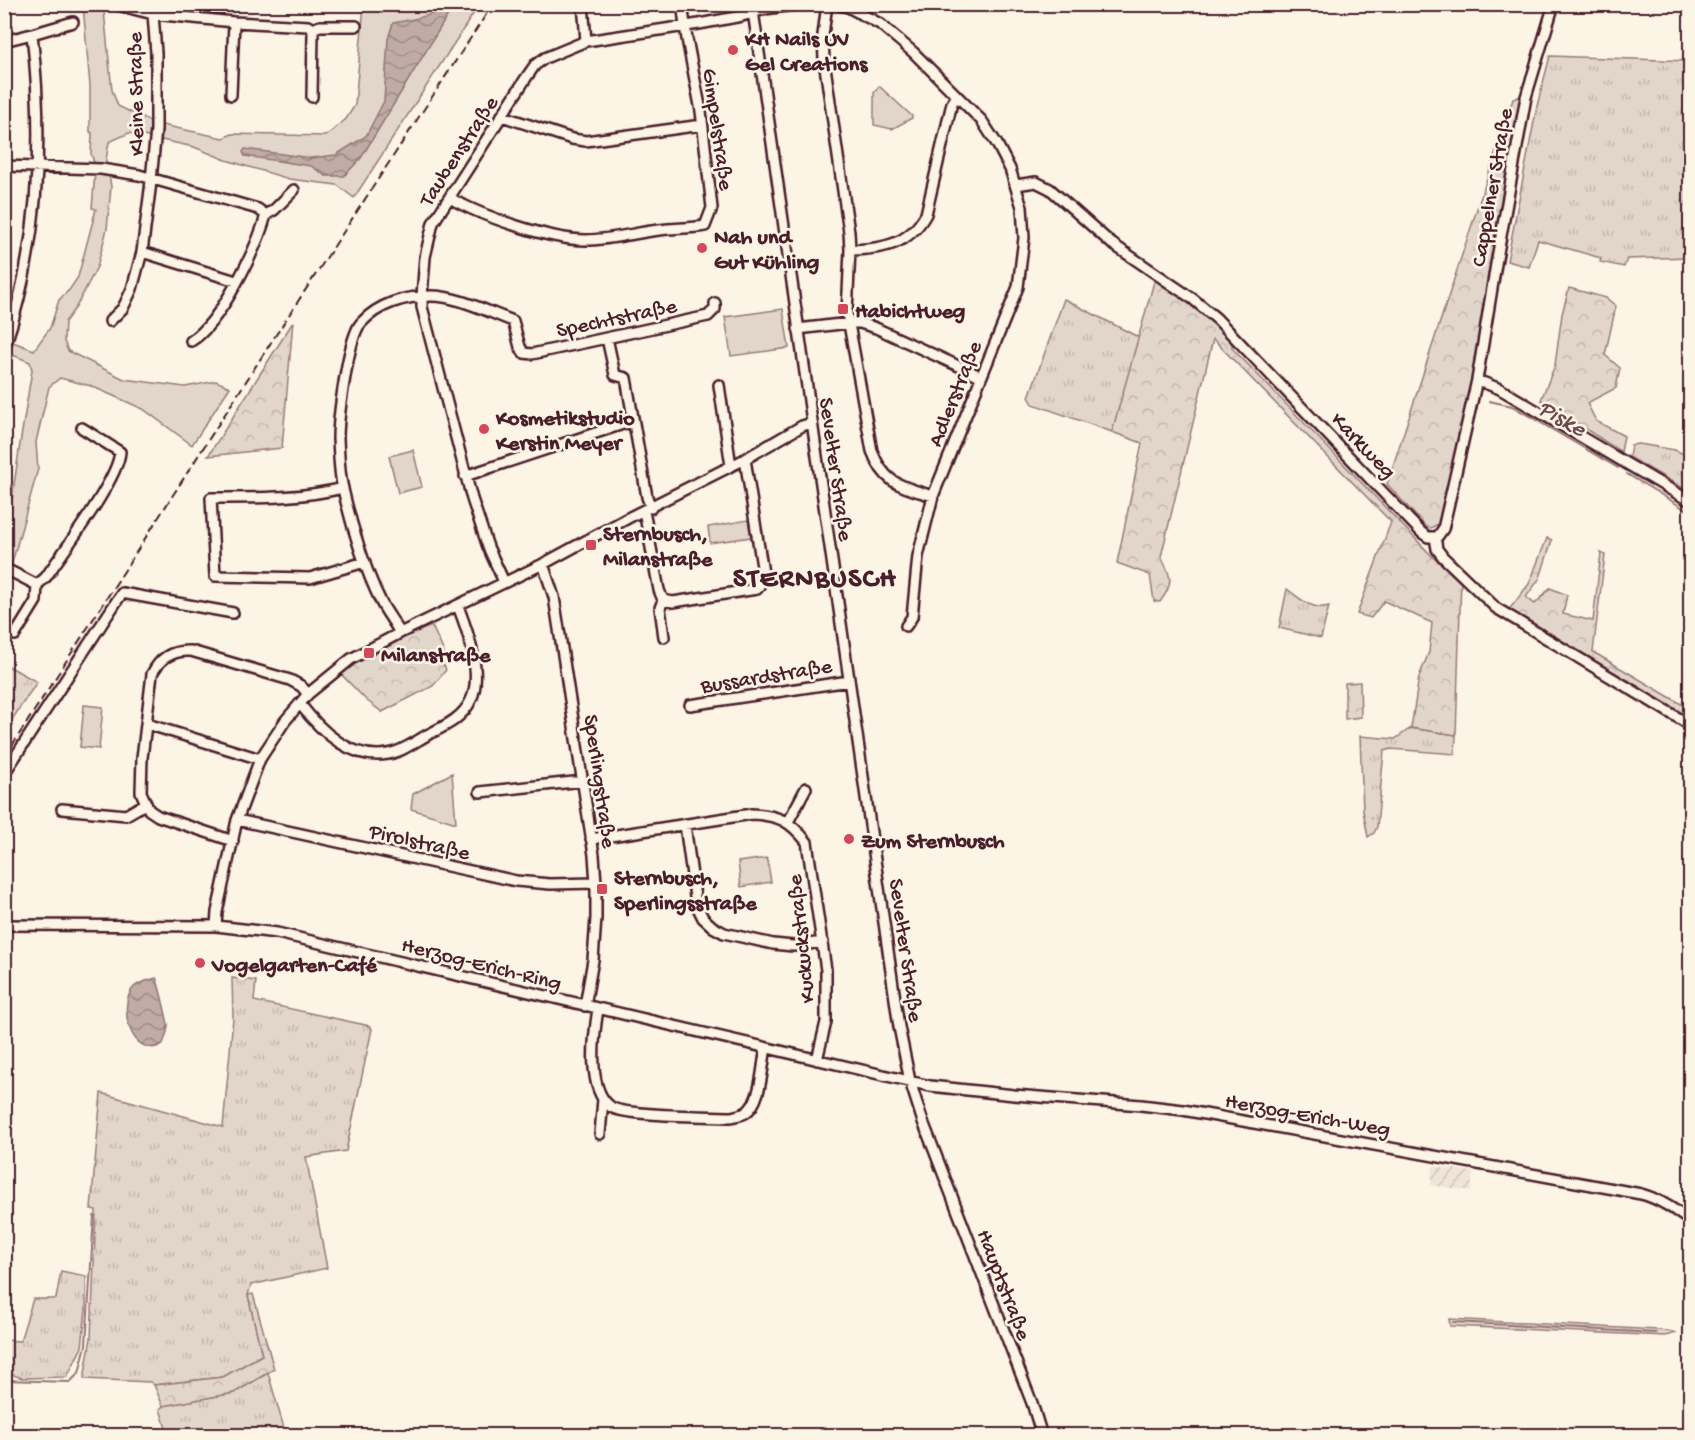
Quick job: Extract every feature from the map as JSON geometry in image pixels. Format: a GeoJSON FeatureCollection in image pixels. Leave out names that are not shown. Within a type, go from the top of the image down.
{"type":"FeatureCollection","features":[{"type":"Feature","properties":{"kind":"street","name":"Kleine Straße"},"geometry":{"type":"LineString","coordinates":[[110,321],[123,308],[132,289],[142,252],[156,130],[156,53],[153,14],[112,4]]}},
{"type":"Feature","properties":{"kind":"street"},"geometry":{"type":"LineString","coordinates":[[583,4],[586,41]]}},
{"type":"Feature","properties":{"kind":"street","name":"Gimpelstraße"},"geometry":{"type":"LineString","coordinates":[[450,198],[472,211],[552,235],[586,240],[705,226],[712,208],[702,125],[682,4]]}},
{"type":"Feature","properties":{"kind":"street"},"geometry":{"type":"LineString","coordinates":[[752,9],[802,4]]}},
{"type":"Feature","properties":{"kind":"street"},"geometry":{"type":"LineString","coordinates":[[827,4],[823,35],[824,60],[850,250],[847,313],[872,451],[877,466],[885,477],[933,496]]}},
{"type":"Feature","properties":{"kind":"street","name":"Adlerstraße"},"geometry":{"type":"LineString","coordinates":[[835,4],[880,24],[913,52],[982,122],[997,144],[1016,185],[1022,207],[1024,238],[1021,272],[1012,304],[980,376],[933,496],[918,556],[912,617],[906,626]]}},
{"type":"Feature","properties":{"kind":"street","name":"Cappelner Straße"},"geometry":{"type":"LineString","coordinates":[[1435,537],[1443,529],[1477,380],[1526,97],[1554,4]]}},
{"type":"Feature","properties":{"kind":"street","name":"Taubenstraße"},"geometry":{"type":"LineString","coordinates":[[504,582],[488,547],[465,476],[422,307],[425,257],[433,223],[535,65],[545,58],[586,41],[685,26],[752,9]]}},
{"type":"Feature","properties":{"kind":"street","name":"Sevelter Straße"},"geometry":{"type":"LineString","coordinates":[[752,9],[899,1027],[910,1081],[932,1148]]}},
{"type":"Feature","properties":{"kind":"street"},"geometry":{"type":"LineString","coordinates":[[153,14],[308,26],[312,29]]}},
{"type":"Feature","properties":{"kind":"street"},"geometry":{"type":"LineString","coordinates":[[4,41],[73,22]]}},
{"type":"Feature","properties":{"kind":"street"},"geometry":{"type":"LineString","coordinates":[[231,95],[234,22]]}},
{"type":"Feature","properties":{"kind":"street"},"geometry":{"type":"LineString","coordinates":[[312,29],[320,26],[357,26]]}},
{"type":"Feature","properties":{"kind":"street"},"geometry":{"type":"LineString","coordinates":[[312,29],[312,97]]}},
{"type":"Feature","properties":{"kind":"street"},"geometry":{"type":"LineString","coordinates":[[4,349],[15,318],[33,226],[38,165],[32,34]]}},
{"type":"Feature","properties":{"kind":"street"},"geometry":{"type":"LineString","coordinates":[[850,250],[889,245],[908,238],[920,226],[926,214],[952,103],[957,96]]}},
{"type":"Feature","properties":{"kind":"street"},"geometry":{"type":"LineString","coordinates":[[502,117],[572,140],[586,141],[702,125]]}},
{"type":"Feature","properties":{"kind":"street","name":"Kleine Straße"},"geometry":{"type":"LineString","coordinates":[[4,166],[38,165],[101,169],[152,178]]}},
{"type":"Feature","properties":{"kind":"street"},"geometry":{"type":"LineString","coordinates":[[152,178],[258,209],[266,215]]}},
{"type":"Feature","properties":{"kind":"street","name":"Karkweg"},"geometry":{"type":"LineString","coordinates":[[1016,185],[1036,182],[1050,189],[1127,256],[1192,299],[1217,319],[1422,532],[1428,537],[1435,537],[1437,549],[1443,557],[1496,608],[1690,725]]}},
{"type":"Feature","properties":{"kind":"street"},"geometry":{"type":"LineString","coordinates":[[191,340],[202,334],[236,281],[243,274],[266,215],[294,190]]}},
{"type":"Feature","properties":{"kind":"street"},"geometry":{"type":"LineString","coordinates":[[142,252],[236,281]]}},
{"type":"Feature","properties":{"kind":"street"},"geometry":{"type":"LineString","coordinates":[[400,633],[380,601],[365,562],[343,488],[338,437],[345,378],[352,343],[359,326],[374,310],[394,301],[422,296]]}},
{"type":"Feature","properties":{"kind":"street","name":"Spechtstraße"},"geometry":{"type":"LineString","coordinates":[[422,296],[450,298],[513,321],[520,347],[524,353],[532,354],[708,316],[715,309],[715,303]]}},
{"type":"Feature","properties":{"kind":"street"},"geometry":{"type":"LineString","coordinates":[[798,329],[860,323],[876,328],[980,376]]}},
{"type":"Feature","properties":{"kind":"street"},"geometry":{"type":"LineString","coordinates":[[607,338],[615,375],[626,378],[632,423],[647,497],[659,590],[663,600],[660,608],[664,637]]}},
{"type":"Feature","properties":{"kind":"street"},"geometry":{"type":"LineString","coordinates":[[1477,380],[1500,389],[1690,501]]}},
{"type":"Feature","properties":{"kind":"street"},"geometry":{"type":"LineString","coordinates":[[719,385],[732,466]]}},
{"type":"Feature","properties":{"kind":"street"},"geometry":{"type":"LineString","coordinates":[[465,476],[632,423]]}},
{"type":"Feature","properties":{"kind":"street"},"geometry":{"type":"LineString","coordinates":[[216,926],[237,820],[260,759],[285,721],[308,694],[351,659],[543,564],[732,466],[802,426],[812,423]]}},
{"type":"Feature","properties":{"kind":"street"},"geometry":{"type":"LineString","coordinates":[[15,634],[36,601],[37,585],[46,577],[106,488],[120,460],[120,452],[115,447],[82,428]]}},
{"type":"Feature","properties":{"kind":"street"},"geometry":{"type":"LineString","coordinates":[[663,600],[673,602],[758,589],[764,573],[745,459]]}},
{"type":"Feature","properties":{"kind":"street"},"geometry":{"type":"LineString","coordinates":[[343,488],[320,494],[284,498],[211,498],[215,576],[310,578],[365,562]]}},
{"type":"Feature","properties":{"kind":"street","name":"Sperlingstraße"},"geometry":{"type":"LineString","coordinates":[[543,564],[554,597],[596,883],[596,918],[585,1006]]}},
{"type":"Feature","properties":{"kind":"street"},"geometry":{"type":"LineString","coordinates":[[4,568],[37,585]]}},
{"type":"Feature","properties":{"kind":"street"},"geometry":{"type":"LineString","coordinates":[[4,774],[122,593],[233,614]]}},
{"type":"Feature","properties":{"kind":"street"},"geometry":{"type":"LineString","coordinates":[[300,704],[313,720],[345,746],[362,754],[388,754],[447,725],[462,714],[472,699],[475,682],[472,650],[458,606]]}},
{"type":"Feature","properties":{"kind":"street"},"geometry":{"type":"LineString","coordinates":[[233,841],[168,821],[149,810],[146,804],[141,792],[141,782],[152,674],[167,656],[191,651],[290,680],[301,686],[308,694]]}},
{"type":"Feature","properties":{"kind":"street","name":"Bussardstraße"},"geometry":{"type":"LineString","coordinates":[[690,705],[849,681]]}},
{"type":"Feature","properties":{"kind":"street"},"geometry":{"type":"LineString","coordinates":[[147,724],[260,759]]}},
{"type":"Feature","properties":{"kind":"street"},"geometry":{"type":"LineString","coordinates":[[480,792],[582,781]]}},
{"type":"Feature","properties":{"kind":"street"},"geometry":{"type":"LineString","coordinates":[[591,839],[752,814],[770,814],[788,822],[806,788]]}},
{"type":"Feature","properties":{"kind":"street"},"geometry":{"type":"LineString","coordinates":[[62,809],[126,815],[146,804]]}},
{"type":"Feature","properties":{"kind":"street","name":"Pirolstraße"},"geometry":{"type":"LineString","coordinates":[[237,820],[516,881],[550,884],[596,883]]}},
{"type":"Feature","properties":{"kind":"street","name":"Kuckuckstraße"},"geometry":{"type":"LineString","coordinates":[[788,822],[807,842],[823,942],[826,970],[826,1022],[817,1060]]}},
{"type":"Feature","properties":{"kind":"street"},"geometry":{"type":"LineString","coordinates":[[685,825],[696,904],[703,918],[713,927],[724,933],[773,944],[793,946],[823,942]]}},
{"type":"Feature","properties":{"kind":"street","name":"Herzog-Erich-Ring"},"geometry":{"type":"LineString","coordinates":[[4,925],[216,926],[278,933],[910,1081]]}},
{"type":"Feature","properties":{"kind":"street"},"geometry":{"type":"LineString","coordinates":[[598,1009],[594,1062],[597,1082],[603,1099],[600,1134]]}},
{"type":"Feature","properties":{"kind":"street"},"geometry":{"type":"LineString","coordinates":[[603,1099],[612,1108],[630,1112],[730,1117],[745,1113],[754,1104],[759,1090],[766,1048]]}},
{"type":"Feature","properties":{"kind":"street","name":"Herzog-Erich-Weg"},"geometry":{"type":"LineString","coordinates":[[910,1081],[930,1086],[1014,1095],[1141,1105],[1225,1118],[1641,1194],[1652,1197],[1690,1221]]}},
{"type":"Feature","properties":{"kind":"street","name":"Hauptstraße"},"geometry":{"type":"LineString","coordinates":[[932,1148],[1032,1404],[1042,1436]]}},
{"type":"Feature","properties":{"kind":"shaded area"},"geometry":{"type":"Polygon","coordinates":[[[1433,1166],[1473,1172],[1471,1191],[1431,1185],[1433,1166]]]}},
{"type":"Feature","properties":{"kind":"green space"},"geometry":{"type":"Polygon","coordinates":[[[83,5],[101,5],[104,11],[112,90],[118,106],[153,123],[223,138],[232,134],[326,136],[346,119],[355,105],[364,5],[479,5],[354,198],[337,185],[289,179],[226,160],[194,147],[129,133],[109,142],[105,166],[95,165],[91,154],[90,86],[83,5]]]}},
{"type":"Feature","properties":{"kind":"green space"},"geometry":{"type":"Polygon","coordinates":[[[1550,56],[1690,61],[1690,257],[1627,259],[1624,267],[1600,262],[1601,258],[1538,240],[1529,267],[1507,261],[1537,106],[1550,56]]]}},
{"type":"Feature","properties":{"kind":"green space"},"geometry":{"type":"Polygon","coordinates":[[[879,86],[912,118],[892,129],[874,125],[874,93],[879,86]]]}},
{"type":"Feature","properties":{"kind":"green space"},"geometry":{"type":"Polygon","coordinates":[[[1521,96],[1471,385],[1438,524],[1431,528],[1426,527],[1387,484],[1513,99],[1521,96]]]}},
{"type":"Feature","properties":{"kind":"green space"},"geometry":{"type":"Polygon","coordinates":[[[95,172],[109,174],[111,187],[107,229],[97,267],[76,307],[65,322],[64,341],[68,351],[124,379],[185,387],[216,381],[230,387],[192,445],[143,409],[91,386],[60,378],[49,387],[36,442],[38,469],[9,574],[6,619],[17,626],[13,632],[5,626],[4,557],[32,370],[30,362],[8,353],[13,342],[34,350],[50,328],[59,300],[78,277],[96,209],[92,208],[95,172]]]}},
{"type":"Feature","properties":{"kind":"green space"},"geometry":{"type":"Polygon","coordinates":[[[1155,278],[1214,323],[1232,341],[1232,348],[1433,557],[1440,560],[1461,579],[1456,735],[1411,728],[1419,677],[1429,652],[1432,623],[1384,601],[1371,618],[1357,614],[1391,522],[1213,339],[1161,557],[1170,580],[1168,590],[1160,602],[1154,601],[1150,575],[1117,563],[1142,443],[1112,432],[1155,278]]]}},
{"type":"Feature","properties":{"kind":"green space"},"geometry":{"type":"Polygon","coordinates":[[[1569,288],[1606,298],[1616,306],[1605,355],[1620,368],[1616,388],[1587,403],[1596,421],[1624,436],[1621,452],[1541,400],[1555,365],[1562,314],[1569,288]]]}},
{"type":"Feature","properties":{"kind":"green space"},"geometry":{"type":"Polygon","coordinates":[[[1064,299],[1140,338],[1112,432],[1033,404],[1029,397],[1064,299]]]}},
{"type":"Feature","properties":{"kind":"green space"},"geometry":{"type":"Polygon","coordinates":[[[783,309],[789,348],[731,356],[725,317],[783,309]]]}},
{"type":"Feature","properties":{"kind":"green space"},"geometry":{"type":"Polygon","coordinates":[[[293,322],[282,448],[208,456],[293,322]]]}},
{"type":"Feature","properties":{"kind":"green space"},"geometry":{"type":"Polygon","coordinates":[[[1639,444],[1675,450],[1690,457],[1690,492],[1629,457],[1631,445],[1639,444]]]}},
{"type":"Feature","properties":{"kind":"green space"},"geometry":{"type":"Polygon","coordinates":[[[413,450],[422,487],[398,493],[389,456],[413,450]]]}},
{"type":"Feature","properties":{"kind":"green space"},"geometry":{"type":"Polygon","coordinates":[[[748,520],[751,537],[710,543],[708,527],[748,520]]]}},
{"type":"Feature","properties":{"kind":"green space"},"geometry":{"type":"Polygon","coordinates":[[[1547,538],[1552,540],[1540,578],[1526,597],[1535,604],[1550,588],[1567,595],[1563,614],[1593,621],[1601,553],[1605,555],[1593,652],[1690,709],[1690,721],[1508,611],[1529,584],[1547,538]]]}},
{"type":"Feature","properties":{"kind":"green space"},"geometry":{"type":"Polygon","coordinates":[[[1287,589],[1312,605],[1329,606],[1321,638],[1279,628],[1287,589]]]}},
{"type":"Feature","properties":{"kind":"green space"},"geometry":{"type":"Polygon","coordinates":[[[432,626],[444,652],[439,655],[446,670],[433,686],[382,712],[366,700],[340,673],[384,646],[432,626]]]}},
{"type":"Feature","properties":{"kind":"green space"},"geometry":{"type":"Polygon","coordinates":[[[5,664],[37,682],[5,730],[5,664]]]}},
{"type":"Feature","properties":{"kind":"green space"},"geometry":{"type":"Polygon","coordinates":[[[1360,682],[1361,717],[1345,719],[1345,683],[1360,682]]]}},
{"type":"Feature","properties":{"kind":"green space"},"geometry":{"type":"Polygon","coordinates":[[[84,705],[103,707],[99,749],[80,747],[84,705]]]}},
{"type":"Feature","properties":{"kind":"green space"},"geometry":{"type":"Polygon","coordinates":[[[1411,728],[1456,735],[1455,754],[1391,749],[1384,751],[1377,827],[1368,837],[1363,811],[1360,736],[1395,739],[1411,728]]]}},
{"type":"Feature","properties":{"kind":"green space"},"geometry":{"type":"Polygon","coordinates":[[[452,773],[456,823],[411,809],[413,794],[452,773]]]}},
{"type":"Feature","properties":{"kind":"green space"},"geometry":{"type":"Polygon","coordinates":[[[767,858],[771,882],[741,887],[738,862],[767,858]]]}},
{"type":"Feature","properties":{"kind":"green space"},"geometry":{"type":"Polygon","coordinates":[[[232,978],[256,981],[254,1001],[370,1026],[372,1029],[346,1151],[306,1157],[327,1268],[251,1285],[248,1295],[262,1355],[223,1377],[154,1385],[151,1382],[84,1379],[91,1338],[96,1210],[91,1209],[101,1093],[223,1127],[233,1018],[232,978]]]}},
{"type":"Feature","properties":{"kind":"green space"},"geometry":{"type":"Polygon","coordinates":[[[61,1271],[86,1276],[86,1309],[82,1347],[67,1377],[22,1378],[5,1372],[5,1340],[20,1341],[33,1299],[56,1299],[61,1271]]]}},
{"type":"Feature","properties":{"kind":"green space"},"geometry":{"type":"Polygon","coordinates":[[[253,1294],[274,1369],[234,1393],[163,1406],[154,1385],[223,1377],[262,1355],[248,1295],[253,1294]]]}},
{"type":"Feature","properties":{"kind":"green space"},"geometry":{"type":"Polygon","coordinates":[[[1449,1319],[1659,1330],[1677,1333],[1665,1336],[1450,1326],[1449,1319]]]}},
{"type":"Feature","properties":{"kind":"green space"},"geometry":{"type":"Polygon","coordinates":[[[268,1373],[286,1435],[168,1435],[160,1409],[163,1406],[234,1393],[268,1373]]]}},
{"type":"Feature","properties":{"kind":"water"},"geometry":{"type":"Polygon","coordinates":[[[445,5],[454,5],[361,158],[344,176],[326,176],[311,166],[245,156],[243,152],[245,149],[311,158],[336,155],[366,136],[384,101],[388,39],[393,23],[429,15],[445,5]]]}},
{"type":"Feature","properties":{"kind":"water"},"geometry":{"type":"Polygon","coordinates":[[[156,978],[168,1025],[163,1044],[152,1047],[143,1045],[135,1039],[127,1018],[127,1006],[129,995],[134,987],[141,982],[156,978]]]}},
{"type":"Feature","properties":{"kind":"waterway","name":"Piske"},"geometry":{"type":"LineString","coordinates":[[1489,401],[1512,406],[1618,468]]}},
{"type":"Feature","properties":{"kind":"waterway","name":"Piske"},"geometry":{"type":"LineString","coordinates":[[1627,474],[1690,512]]}},
{"type":"Feature","properties":{"kind":"waterway"},"geometry":{"type":"LineString","coordinates":[[4,1380],[70,1382],[79,1373],[86,1345],[94,1216]]}},
{"type":"Feature","properties":{"kind":"waterway"},"geometry":{"type":"LineString","coordinates":[[1453,1322],[1656,1333]]}},
{"type":"Feature","properties":{"kind":"railway"},"geometry":{"type":"LineString","coordinates":[[4,758],[270,344],[493,4]]}},
{"type":"Feature","properties":{"kind":"place","name":"KH Nails UV Gel Creations"},"geometry":{"type":"Point","coordinates":[733,50]}},
{"type":"Feature","properties":{"kind":"place","name":"Nah und Gut Kühling"},"geometry":{"type":"Point","coordinates":[702,248]}},
{"type":"Feature","properties":{"kind":"place","name":"Habichtweg"},"geometry":{"type":"Point","coordinates":[843,309]}},
{"type":"Feature","properties":{"kind":"place","name":"Kosmetikstudio Kerstin Meyer"},"geometry":{"type":"Point","coordinates":[484,429]}},
{"type":"Feature","properties":{"kind":"place","name":"Sternbusch, Milanstraße"},"geometry":{"type":"Point","coordinates":[591,545]}},
{"type":"Feature","properties":{"kind":"place","name":"Milanstraße"},"geometry":{"type":"Point","coordinates":[369,653]}},
{"type":"Feature","properties":{"kind":"place","name":"Zum Sternbusch"},"geometry":{"type":"Point","coordinates":[849,839]}},
{"type":"Feature","properties":{"kind":"place","name":"Sternbusch, Sperlingsstraße"},"geometry":{"type":"Point","coordinates":[602,889]}},
{"type":"Feature","properties":{"kind":"place","name":"Vogelgarten-Café"},"geometry":{"type":"Point","coordinates":[200,963]}},
{"type":"Feature","properties":{"kind":"district","name":"STERNBUSCH"},"geometry":{"type":"Point","coordinates":[815,576]}}]}
